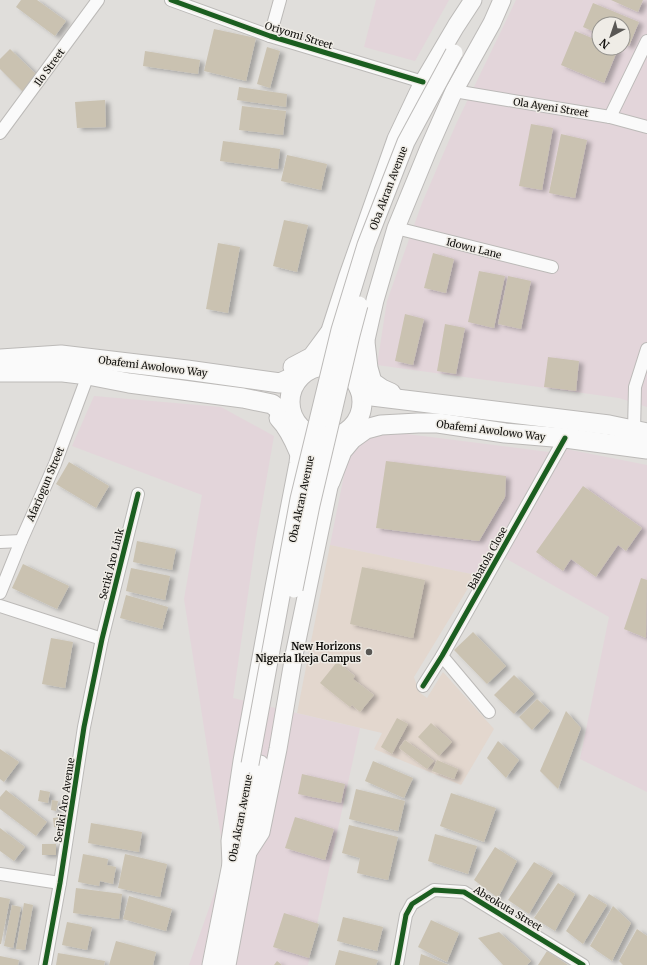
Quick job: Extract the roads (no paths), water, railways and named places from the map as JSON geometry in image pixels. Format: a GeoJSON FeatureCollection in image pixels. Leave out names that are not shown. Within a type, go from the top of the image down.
{"type":"FeatureCollection","features":[{"type":"Feature","properties":{"kind":"main road"},"geometry":{"type":"LineString","coordinates":[[231,865],[230,841],[239,783],[299,452],[299,426],[291,413],[289,402],[291,390],[296,380],[322,357],[347,278],[396,139],[423,82],[473,0]]}},
{"type":"Feature","properties":{"kind":"main road"},"geometry":{"type":"LineString","coordinates":[[457,55],[480,0]]}},
{"type":"Feature","properties":{"kind":"main road"},"geometry":{"type":"LineString","coordinates":[[457,55],[497,0]]}},
{"type":"Feature","properties":{"kind":"main road"},"geometry":{"type":"LineString","coordinates":[[410,400],[372,396],[359,388],[361,362],[374,300],[396,228],[428,150],[454,91],[492,23],[502,0]]}},
{"type":"Feature","properties":{"kind":"main road","name":"Oba Akran Avenue"},"geometry":{"type":"LineString","coordinates":[[211,965],[231,865],[255,764],[299,499],[340,330],[366,245],[406,142],[457,55]]}},
{"type":"Feature","properties":{"kind":"main road"},"geometry":{"type":"LineString","coordinates":[[369,214],[369,227],[373,232],[386,235],[396,228]]}},
{"type":"Feature","properties":{"kind":"main road"},"geometry":{"type":"LineString","coordinates":[[254,379],[280,373],[312,357],[329,334]]}},
{"type":"Feature","properties":{"kind":"main road"},"geometry":{"type":"LineString","coordinates":[[365,342],[368,368],[372,382],[382,389],[410,400]]}},
{"type":"Feature","properties":{"kind":"main road","name":"Obafemi Awolowo Way"},"geometry":{"type":"LineString","coordinates":[[0,359],[61,355],[173,368],[280,383],[314,367],[324,365],[345,371],[353,378],[359,388],[362,398],[362,408],[353,426],[345,433],[335,437],[324,438],[314,436],[304,431],[272,404],[258,401],[63,372],[0,372]]}},
{"type":"Feature","properties":{"kind":"main road","name":"Obafemi Awolowo Way"},"geometry":{"type":"LineString","coordinates":[[410,400],[609,425],[641,440]]}},
{"type":"Feature","properties":{"kind":"main road"},"geometry":{"type":"LineString","coordinates":[[258,401],[266,406],[282,421],[299,452]]}},
{"type":"Feature","properties":{"kind":"main road"},"geometry":{"type":"LineString","coordinates":[[248,852],[260,832],[278,749],[294,655],[340,438],[345,433],[369,418],[418,423]]}},
{"type":"Feature","properties":{"kind":"main road"},"geometry":{"type":"LineString","coordinates":[[330,482],[342,451],[352,439],[366,429],[381,425],[418,423]]}},
{"type":"Feature","properties":{"kind":"main road","name":"Obafemi Awolowo Way"},"geometry":{"type":"LineString","coordinates":[[418,423],[438,423],[505,433],[565,438],[641,440]]}},
{"type":"Feature","properties":{"kind":"main road"},"geometry":{"type":"LineString","coordinates":[[278,567],[285,557],[296,557],[306,562],[311,573]]}},
{"type":"Feature","properties":{"kind":"main road","name":"Oba Akran Avenue"},"geometry":{"type":"LineString","coordinates":[[227,965],[248,852],[255,764]]}},
{"type":"Feature","properties":{"kind":"street","name":"Ilo Street"},"geometry":{"type":"LineString","coordinates":[[0,133],[98,0]]}},
{"type":"Feature","properties":{"kind":"street","name":"Oriyomi Street"},"geometry":{"type":"LineString","coordinates":[[172,0],[270,36],[423,82]]}},
{"type":"Feature","properties":{"kind":"street"},"geometry":{"type":"LineString","coordinates":[[270,36],[280,0]]}},
{"type":"Feature","properties":{"kind":"street"},"geometry":{"type":"LineString","coordinates":[[610,117],[647,41]]}},
{"type":"Feature","properties":{"kind":"street","name":"Ola Ayeni Street"},"geometry":{"type":"LineString","coordinates":[[454,91],[610,117],[647,127]]}},
{"type":"Feature","properties":{"kind":"street","name":"Idowu Lane"},"geometry":{"type":"LineString","coordinates":[[396,228],[552,267]]}},
{"type":"Feature","properties":{"kind":"street"},"geometry":{"type":"LineString","coordinates":[[641,440],[635,387],[647,349]]}},
{"type":"Feature","properties":{"kind":"street","name":"Afariogun Street"},"geometry":{"type":"LineString","coordinates":[[0,593],[55,464],[88,375]]}},
{"type":"Feature","properties":{"kind":"street","name":"Babatola Close"},"geometry":{"type":"LineString","coordinates":[[423,686],[442,656],[565,438]]}},
{"type":"Feature","properties":{"kind":"street","name":"Seriki Aro Link"},"geometry":{"type":"LineString","coordinates":[[102,639],[138,494]]}},
{"type":"Feature","properties":{"kind":"street"},"geometry":{"type":"LineString","coordinates":[[0,542],[21,541]]}},
{"type":"Feature","properties":{"kind":"street"},"geometry":{"type":"LineString","coordinates":[[0,606],[102,639]]}},
{"type":"Feature","properties":{"kind":"street","name":"Seriki Aro Avenue"},"geometry":{"type":"LineString","coordinates":[[45,965],[60,883],[84,727],[102,639]]}},
{"type":"Feature","properties":{"kind":"street"},"geometry":{"type":"LineString","coordinates":[[442,656],[488,712]]}},
{"type":"Feature","properties":{"kind":"street"},"geometry":{"type":"LineString","coordinates":[[0,874],[60,883]]}},
{"type":"Feature","properties":{"kind":"street","name":"Abeokuta Street"},"geometry":{"type":"LineString","coordinates":[[397,965],[406,915],[412,904],[434,890],[464,892],[583,965]]}},
{"type":"Feature","properties":{"kind":"place","name":"New Horizons Nigeria Ikeja Campus"},"geometry":{"type":"Point","coordinates":[369,652]}}]}
